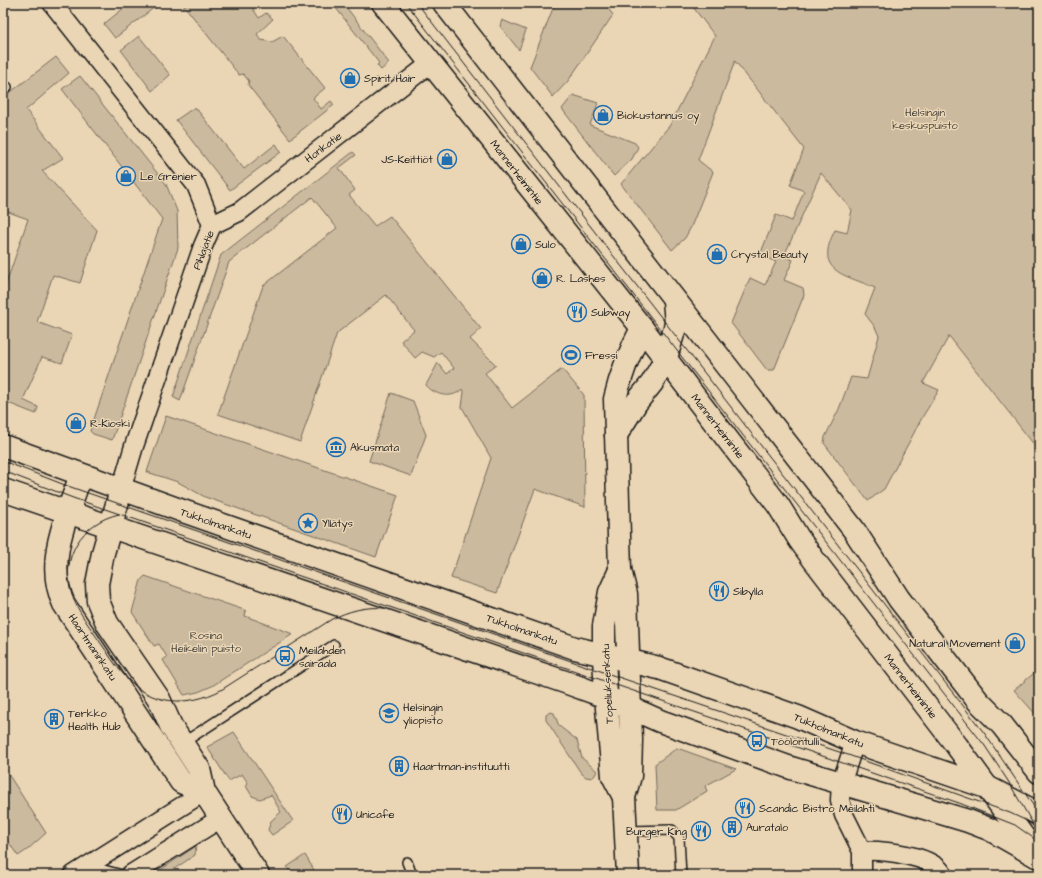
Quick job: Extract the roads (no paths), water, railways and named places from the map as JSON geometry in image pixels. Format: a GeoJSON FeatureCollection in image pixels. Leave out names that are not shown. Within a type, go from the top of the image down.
{"type":"FeatureCollection","features":[{"type":"Feature","properties":{"kind":"main road","name":"Mannerheimintie"},"geometry":{"type":"LineString","coordinates":[[383,3],[666,358],[778,505],[799,539],[821,570],[989,788],[1038,858]]}},
{"type":"Feature","properties":{"kind":"main road"},"geometry":{"type":"LineString","coordinates":[[444,3],[597,201],[658,276],[674,300],[854,530],[899,599],[978,701],[1002,725],[1039,772]]}},
{"type":"Feature","properties":{"kind":"main road"},"geometry":{"type":"LineString","coordinates":[[616,435],[636,403],[652,383],[666,358],[676,324],[674,300]]}},
{"type":"Feature","properties":{"kind":"main road","name":"Topeliuksenkatu"},"geometry":{"type":"LineString","coordinates":[[624,797],[630,776],[632,754],[629,708],[626,594],[620,570],[615,399],[620,376],[629,353],[642,328]]}},
{"type":"Feature","properties":{"kind":"main road","name":"Tukholmankatu"},"geometry":{"type":"LineString","coordinates":[[3,446],[121,490],[604,656],[659,668],[756,702],[798,717],[855,742],[989,788],[1039,814]]}},
{"type":"Feature","properties":{"kind":"main road","name":"Haartmaninkatu"},"geometry":{"type":"LineString","coordinates":[[81,475],[60,539],[56,557],[59,594],[64,604],[173,749],[199,770],[204,792],[258,875]]}},
{"type":"Feature","properties":{"kind":"main road"},"geometry":{"type":"LineString","coordinates":[[3,490],[606,697],[660,721],[842,784],[968,821],[988,829],[1038,858]]}},
{"type":"Feature","properties":{"kind":"main road","name":"Haartmaninkatu"},"geometry":{"type":"LineString","coordinates":[[121,490],[103,552],[97,580],[98,601],[107,623],[159,699],[171,726],[173,749]]}},
{"type":"Feature","properties":{"kind":"main road","name":"Topeliuksenkatu"},"geometry":{"type":"LineString","coordinates":[[620,570],[610,592],[604,626],[604,656],[606,697],[614,776],[624,797],[627,831],[628,875]]}},
{"type":"Feature","properties":{"kind":"street","name":"Pihlajatie"},"geometry":{"type":"LineString","coordinates":[[52,3],[196,185],[212,225],[203,246],[143,420],[121,490]]}},
{"type":"Feature","properties":{"kind":"street","name":"Honkatie"},"geometry":{"type":"LineString","coordinates":[[212,225],[239,212],[432,63]]}},
{"type":"Feature","properties":{"kind":"street"},"geometry":{"type":"LineString","coordinates":[[855,742],[842,784],[840,800],[844,815],[862,851],[862,875]]}},
{"type":"Feature","properties":{"kind":"street"},"geometry":{"type":"LineString","coordinates":[[73,875],[88,870],[204,792]]}},
{"type":"Feature","properties":{"kind":"street"},"geometry":{"type":"LineString","coordinates":[[130,875],[221,818]]}},
{"type":"Feature","properties":{"kind":"street"},"geometry":{"type":"LineString","coordinates":[[862,851],[895,852],[934,864],[940,869],[943,875]]}},
{"type":"Feature","properties":{"kind":"lane"},"geometry":{"type":"LineString","coordinates":[[173,749],[334,645]]}},
{"type":"Feature","properties":{"kind":"lane"},"geometry":{"type":"LineString","coordinates":[[627,831],[672,830],[679,838],[681,875]]}},
{"type":"Feature","properties":{"kind":"lane"},"geometry":{"type":"LineString","coordinates":[[407,862],[412,875]]}},
{"type":"Feature","properties":{"kind":"lane"},"geometry":{"type":"LineString","coordinates":[[88,870],[122,875]]}},
{"type":"Feature","properties":{"kind":"tram line"},"geometry":{"type":"LineString","coordinates":[[406,3],[985,746],[1008,781],[1033,824]]}},
{"type":"Feature","properties":{"kind":"tram line"},"geometry":{"type":"LineString","coordinates":[[417,3],[985,734],[1039,814]]}},
{"type":"Feature","properties":{"kind":"tram line"},"geometry":{"type":"LineString","coordinates":[[3,461],[65,485],[571,661],[851,756],[1010,813],[1027,821],[1039,831]]}},
{"type":"Feature","properties":{"kind":"tram line"},"geometry":{"type":"LineString","coordinates":[[3,471],[73,498],[959,803],[1015,825],[1039,842]]}},
{"type":"Feature","properties":{"kind":"tram line"},"geometry":{"type":"LineString","coordinates":[[119,514],[106,518],[84,533],[71,555],[69,581],[72,595],[81,613],[118,668],[135,686],[158,698],[170,701],[183,701],[208,696],[221,690],[332,619],[357,610],[384,608]]}},
{"type":"Feature","properties":{"kind":"place","name":"Spirit Hair"},"geometry":{"type":"Point","coordinates":[350,78]}},
{"type":"Feature","properties":{"kind":"place","name":"Biokustannus oy"},"geometry":{"type":"Point","coordinates":[603,115]}},
{"type":"Feature","properties":{"kind":"place","name":"JS-Keittiöt"},"geometry":{"type":"Point","coordinates":[447,159]}},
{"type":"Feature","properties":{"kind":"place","name":"Le Grenier"},"geometry":{"type":"Point","coordinates":[126,176]}},
{"type":"Feature","properties":{"kind":"place","name":"Sulo"},"geometry":{"type":"Point","coordinates":[521,244]}},
{"type":"Feature","properties":{"kind":"place","name":"Crystal Beauty"},"geometry":{"type":"Point","coordinates":[717,254]}},
{"type":"Feature","properties":{"kind":"place","name":"R. Lashes"},"geometry":{"type":"Point","coordinates":[542,278]}},
{"type":"Feature","properties":{"kind":"place","name":"Subway"},"geometry":{"type":"Point","coordinates":[577,312]}},
{"type":"Feature","properties":{"kind":"place","name":"Fressi"},"geometry":{"type":"Point","coordinates":[571,355]}},
{"type":"Feature","properties":{"kind":"place","name":"R-Kioski"},"geometry":{"type":"Point","coordinates":[76,423]}},
{"type":"Feature","properties":{"kind":"place","name":"Akusmata"},"geometry":{"type":"Point","coordinates":[336,447]}},
{"type":"Feature","properties":{"kind":"place","name":"Yllätys"},"geometry":{"type":"Point","coordinates":[308,523]}},
{"type":"Feature","properties":{"kind":"place","name":"Sibylla"},"geometry":{"type":"Point","coordinates":[719,591]}},
{"type":"Feature","properties":{"kind":"place","name":"Natural Movement"},"geometry":{"type":"Point","coordinates":[1015,643]}},
{"type":"Feature","properties":{"kind":"place","name":"Meilahden sairaala"},"geometry":{"type":"Point","coordinates":[285,656]}},
{"type":"Feature","properties":{"kind":"place","name":"Helsingin yliopisto"},"geometry":{"type":"Point","coordinates":[389,713]}},
{"type":"Feature","properties":{"kind":"place","name":"Terkko Health Hub"},"geometry":{"type":"Point","coordinates":[54,719]}},
{"type":"Feature","properties":{"kind":"place","name":"Töölöntulli"},"geometry":{"type":"Point","coordinates":[757,741]}},
{"type":"Feature","properties":{"kind":"place","name":"Haartman-instituutti"},"geometry":{"type":"Point","coordinates":[399,766]}},
{"type":"Feature","properties":{"kind":"place","name":"Scandic Bistro Meilahti"},"geometry":{"type":"Point","coordinates":[745,808]}},
{"type":"Feature","properties":{"kind":"place","name":"Unicafe"},"geometry":{"type":"Point","coordinates":[342,814]}},
{"type":"Feature","properties":{"kind":"place","name":"Auratalo"},"geometry":{"type":"Point","coordinates":[732,827]}},
{"type":"Feature","properties":{"kind":"place","name":"Burger King"},"geometry":{"type":"Point","coordinates":[701,831]}},
{"type":"Feature","properties":{"kind":"park label","name":"Helsingin keskuspuisto"},"geometry":{"type":"Point","coordinates":[925,118]}},
{"type":"Feature","properties":{"kind":"park label","name":"Rosina Heikelin puisto"},"geometry":{"type":"Point","coordinates":[206,641]}}]}
